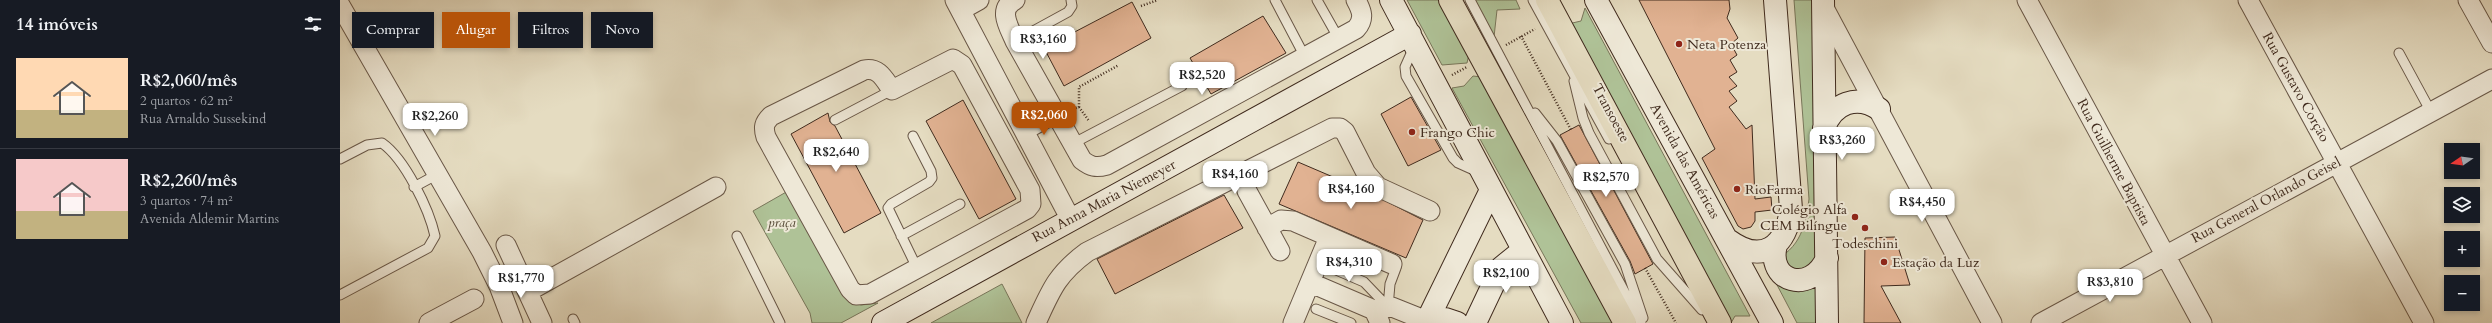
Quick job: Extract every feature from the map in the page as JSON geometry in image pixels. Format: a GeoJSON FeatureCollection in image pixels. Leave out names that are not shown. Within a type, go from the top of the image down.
{"type":"FeatureCollection","features":[{"type":"Feature","properties":{"kind":"highway"},"geometry":{"type":"LineString","coordinates":[[1450,0],[1625,323]]}},
{"type":"Feature","properties":{"kind":"highway"},"geometry":{"type":"LineString","coordinates":[[1546,0],[1720,323]]}},
{"type":"Feature","properties":{"kind":"street"},"geometry":{"type":"LineString","coordinates":[[979,0],[958,5],[1071,220]]}},
{"type":"Feature","properties":{"kind":"street"},"geometry":{"type":"LineString","coordinates":[[1015,0],[1007,7],[1005,14],[1006,22],[1015,41],[1082,160],[1089,166],[1098,167],[1107,165],[1356,29],[1361,23],[1362,15],[1356,0]]}},
{"type":"Feature","properties":{"kind":"street"},"geometry":{"type":"LineString","coordinates":[[1392,0],[1522,251],[1562,323]]}},
{"type":"Feature","properties":{"kind":"street","name":"Avenida das Américas"},"geometry":{"type":"LineString","coordinates":[[1596,0],[1772,323]]}},
{"type":"Feature","properties":{"kind":"street"},"geometry":{"type":"LineString","coordinates":[[1728,240],[1739,248],[1751,252],[1762,251],[1776,245],[1785,234],[1791,209],[1775,0]]}},
{"type":"Feature","properties":{"kind":"street","name":"Rua Guilherme Baptista"},"geometry":{"type":"LineString","coordinates":[[2027,0],[2202,323]]}},
{"type":"Feature","properties":{"kind":"street","name":"Rua Gustavo Corção"},"geometry":{"type":"LineString","coordinates":[[2248,0],[2424,323]]}},
{"type":"Feature","properties":{"kind":"street"},"geometry":{"type":"LineString","coordinates":[[2468,0],[2492,43]]}},
{"type":"Feature","properties":{"kind":"street"},"geometry":{"type":"LineString","coordinates":[[1823,3],[1992,323]]}},
{"type":"Feature","properties":{"kind":"street"},"geometry":{"type":"LineString","coordinates":[[1823,3],[1828,323]]}},
{"type":"Feature","properties":{"kind":"street"},"geometry":{"type":"LineString","coordinates":[[340,5],[482,252],[499,286],[513,323]]}},
{"type":"Feature","properties":{"kind":"street","name":"Rua Anna Maria Niemeyer"},"geometry":{"type":"LineString","coordinates":[[883,323],[1071,220],[1413,39]]}},
{"type":"Feature","properties":{"kind":"street"},"geometry":{"type":"LineString","coordinates":[[953,59],[962,65],[969,78],[1030,190],[1032,204],[1027,209],[870,294],[856,295],[846,282],[763,128],[765,122],[771,116],[864,70],[872,68],[878,72],[892,90],[953,59]]}},
{"type":"Feature","properties":{"kind":"street"},"geometry":{"type":"LineString","coordinates":[[969,78],[990,66]]}},
{"type":"Feature","properties":{"kind":"street","name":"Rua General Orlando Geisel"},"geometry":{"type":"LineString","coordinates":[[2040,323],[2492,79]]}},
{"type":"Feature","properties":{"kind":"street"},"geometry":{"type":"LineString","coordinates":[[1824,128],[1834,111],[1851,101],[1871,103],[1879,109]]}},
{"type":"Feature","properties":{"kind":"street"},"geometry":{"type":"LineString","coordinates":[[1025,130],[1055,112]]}},
{"type":"Feature","properties":{"kind":"street"},"geometry":{"type":"LineString","coordinates":[[1036,323],[1055,282],[1070,265],[1087,252],[1332,128],[1340,128],[1345,132],[1371,181],[1378,187],[1430,211]]}},
{"type":"Feature","properties":{"kind":"street"},"geometry":{"type":"LineString","coordinates":[[1426,322],[1486,181]]}},
{"type":"Feature","properties":{"kind":"street"},"geometry":{"type":"LineString","coordinates":[[529,290],[716,187]]}},
{"type":"Feature","properties":{"kind":"street"},"geometry":{"type":"LineString","coordinates":[[1247,191],[1280,251]]}},
{"type":"Feature","properties":{"kind":"street"},"geometry":{"type":"LineString","coordinates":[[1267,228],[1287,219],[1392,264]]}},
{"type":"Feature","properties":{"kind":"street"},"geometry":{"type":"LineString","coordinates":[[1293,323],[1329,237]]}},
{"type":"Feature","properties":{"kind":"street"},"geometry":{"type":"LineString","coordinates":[[506,244],[529,290],[542,323]]}},
{"type":"Feature","properties":{"kind":"street"},"geometry":{"type":"LineString","coordinates":[[1776,245],[1775,262],[1780,272],[1787,278],[1797,280],[1808,279],[1817,275],[1827,258]]}},
{"type":"Feature","properties":{"kind":"street"},"geometry":{"type":"LineString","coordinates":[[1474,323],[1501,268],[1522,251]]}},
{"type":"Feature","properties":{"kind":"street"},"geometry":{"type":"LineString","coordinates":[[1311,283],[1380,313],[1426,322],[1445,319],[1457,323]]}},
{"type":"Feature","properties":{"kind":"street"},"geometry":{"type":"LineString","coordinates":[[429,323],[474,299]]}},
{"type":"Feature","properties":{"kind":"lane"},"geometry":{"type":"LineString","coordinates":[[1015,41],[1068,12],[1072,6],[1070,0]]}},
{"type":"Feature","properties":{"kind":"lane"},"geometry":{"type":"LineString","coordinates":[[1274,0],[1305,57]]}},
{"type":"Feature","properties":{"kind":"lane"},"geometry":{"type":"LineString","coordinates":[[1318,0],[1339,39]]}},
{"type":"Feature","properties":{"kind":"lane"},"geometry":{"type":"LineString","coordinates":[[1470,0],[1641,323]]}},
{"type":"Feature","properties":{"kind":"lane","name":"Transoeste"},"geometry":{"type":"LineString","coordinates":[[1533,0],[1612,145]]}},
{"type":"Feature","properties":{"kind":"lane"},"geometry":{"type":"LineString","coordinates":[[2399,53],[2431,112]]}},
{"type":"Feature","properties":{"kind":"lane"},"geometry":{"type":"LineString","coordinates":[[1571,70],[1583,118],[1657,258],[1702,310]]}},
{"type":"Feature","properties":{"kind":"lane"},"geometry":{"type":"LineString","coordinates":[[1072,144],[1182,86]]}},
{"type":"Feature","properties":{"kind":"lane"},"geometry":{"type":"LineString","coordinates":[[835,120],[892,90]]}},
{"type":"Feature","properties":{"kind":"lane"},"geometry":{"type":"LineString","coordinates":[[1524,100],[1557,141],[1621,258],[1632,282],[1645,323]]}},
{"type":"Feature","properties":{"kind":"lane"},"geometry":{"type":"LineString","coordinates":[[913,136],[931,171],[932,178],[929,182],[891,204],[888,208],[900,236],[917,268]]}},
{"type":"Feature","properties":{"kind":"lane"},"geometry":{"type":"LineString","coordinates":[[340,159],[367,145],[382,143],[393,151],[432,222],[435,236],[428,248],[340,295]]}},
{"type":"Feature","properties":{"kind":"lane"},"geometry":{"type":"LineString","coordinates":[[414,187],[438,174]]}},
{"type":"Feature","properties":{"kind":"lane"},"geometry":{"type":"LineString","coordinates":[[900,236],[960,204]]}},
{"type":"Feature","properties":{"kind":"lane"},"geometry":{"type":"LineString","coordinates":[[736,236],[780,323]]}},
{"type":"Feature","properties":{"kind":"lane"},"geometry":{"type":"LineString","coordinates":[[1380,313],[1396,268],[1392,264]]}},
{"type":"Feature","properties":{"kind":"lane"},"geometry":{"type":"LineString","coordinates":[[1334,269],[1364,282],[1380,313]]}},
{"type":"Feature","properties":{"kind":"lane"},"geometry":{"type":"LineString","coordinates":[[1679,269],[1709,323]]}},
{"type":"Feature","properties":{"kind":"lane"},"geometry":{"type":"LineString","coordinates":[[1316,309],[1351,323]]}},
{"type":"Feature","properties":{"kind":"path"},"geometry":{"type":"LineString","coordinates":[[1141,6],[1158,0]]}},
{"type":"Feature","properties":{"kind":"path"},"geometry":{"type":"LineString","coordinates":[[1500,48],[1535,28]]}},
{"type":"Feature","properties":{"kind":"path"},"geometry":{"type":"LineString","coordinates":[[1521,36],[1571,130]]}},
{"type":"Feature","properties":{"kind":"path"},"geometry":{"type":"LineString","coordinates":[[1450,76],[1471,64]]}},
{"type":"Feature","properties":{"kind":"path"},"geometry":{"type":"LineString","coordinates":[[1055,112],[1079,107],[1079,87],[1119,65]]}},
{"type":"Feature","properties":{"kind":"path"},"geometry":{"type":"LineString","coordinates":[[1644,268],[1676,323]]}},
{"type":"Feature","properties":{"kind":"green space"},"geometry":{"type":"Polygon","coordinates":[[[1407,0],[1441,0],[1469,54],[1467,63],[1442,65],[1407,0]]]}},
{"type":"Feature","properties":{"kind":"green space"},"geometry":{"type":"Polygon","coordinates":[[[1474,0],[1516,0],[1520,9],[1497,10],[1494,37],[1474,0]]]}},
{"type":"Feature","properties":{"kind":"green space"},"geometry":{"type":"Polygon","coordinates":[[[1794,0],[1814,0],[1819,323],[1797,323],[1766,264],[1777,259],[1793,247],[1805,221],[1809,199],[1794,0]]]}},
{"type":"Feature","properties":{"kind":"green space"},"geometry":{"type":"Polygon","coordinates":[[[1585,8],[1750,316],[1735,316],[1731,323],[1568,24],[1581,21],[1585,8]]]}},
{"type":"Feature","properties":{"kind":"green space"},"geometry":{"type":"Polygon","coordinates":[[[1473,76],[1482,77],[1613,323],[1581,323],[1452,88],[1464,86],[1473,76]]]}},
{"type":"Feature","properties":{"kind":"green space","name":"praça"},"geometry":{"type":"Polygon","coordinates":[[[788,191],[853,302],[861,305],[878,303],[841,323],[812,323],[810,313],[753,211],[788,191]]]}},
{"type":"Feature","properties":{"kind":"green space"},"geometry":{"type":"Polygon","coordinates":[[[1002,284],[1022,323],[931,323],[1002,284]]]}},
{"type":"Feature","properties":{"kind":"building"},"geometry":{"type":"Polygon","coordinates":[[[1639,0],[1729,0],[1730,9],[1727,18],[1738,38],[1731,44],[1737,55],[1730,60],[1737,72],[1729,77],[1737,86],[1729,91],[1737,101],[1729,107],[1746,129],[1752,125],[1755,199],[1771,197],[1772,210],[1755,212],[1755,221],[1751,227],[1743,229],[1738,226],[1702,158],[1715,149],[1639,0]]]}},
{"type":"Feature","properties":{"kind":"building"},"geometry":{"type":"Polygon","coordinates":[[[1132,2],[1151,38],[1064,86],[1044,48],[1132,2]]]}},
{"type":"Feature","properties":{"kind":"building"},"geometry":{"type":"Polygon","coordinates":[[[1263,16],[1286,53],[1211,94],[1190,58],[1263,16]]]}},
{"type":"Feature","properties":{"kind":"building","name":"Frango Chic"},"geometry":{"type":"Polygon","coordinates":[[[1411,97],[1441,150],[1408,166],[1381,114],[1411,97]]]}},
{"type":"Feature","properties":{"kind":"building"},"geometry":{"type":"Polygon","coordinates":[[[963,100],[1016,199],[979,219],[926,121],[963,100]]]}},
{"type":"Feature","properties":{"kind":"building"},"geometry":{"type":"Polygon","coordinates":[[[828,113],[830,122],[835,126],[881,213],[844,233],[791,134],[828,113]]]}},
{"type":"Feature","properties":{"kind":"building"},"geometry":{"type":"Polygon","coordinates":[[[1579,125],[1653,264],[1635,274],[1630,261],[1560,135],[1579,125]]]}},
{"type":"Feature","properties":{"kind":"building"},"geometry":{"type":"Polygon","coordinates":[[[1298,162],[1368,192],[1423,220],[1406,258],[1279,204],[1298,162]]]}},
{"type":"Feature","properties":{"kind":"building"},"geometry":{"type":"Polygon","coordinates":[[[1224,195],[1243,228],[1115,294],[1097,259],[1224,195]]]}},
{"type":"Feature","properties":{"kind":"building","name":"Estação da Luz"},"geometry":{"type":"Polygon","coordinates":[[[1895,237],[1910,285],[1881,286],[1901,323],[1864,323],[1865,238],[1895,237]]]}},
{"type":"Feature","properties":{"kind":"place","name":"Neta Potenza"},"geometry":{"type":"Point","coordinates":[1679,44]}},
{"type":"Feature","properties":{"kind":"place","name":"Frango Chic"},"geometry":{"type":"Point","coordinates":[1412,132]}},
{"type":"Feature","properties":{"kind":"place","name":"RioFarma"},"geometry":{"type":"Point","coordinates":[1737,189]}},
{"type":"Feature","properties":{"kind":"place","name":"Colégio Alfa CEM Bilíngue"},"geometry":{"type":"Point","coordinates":[1855,217]}},
{"type":"Feature","properties":{"kind":"place","name":"Todeschini"},"geometry":{"type":"Point","coordinates":[1865,228]}},
{"type":"Feature","properties":{"kind":"place","name":"Estação da Luz"},"geometry":{"type":"Point","coordinates":[1884,262]}}]}
